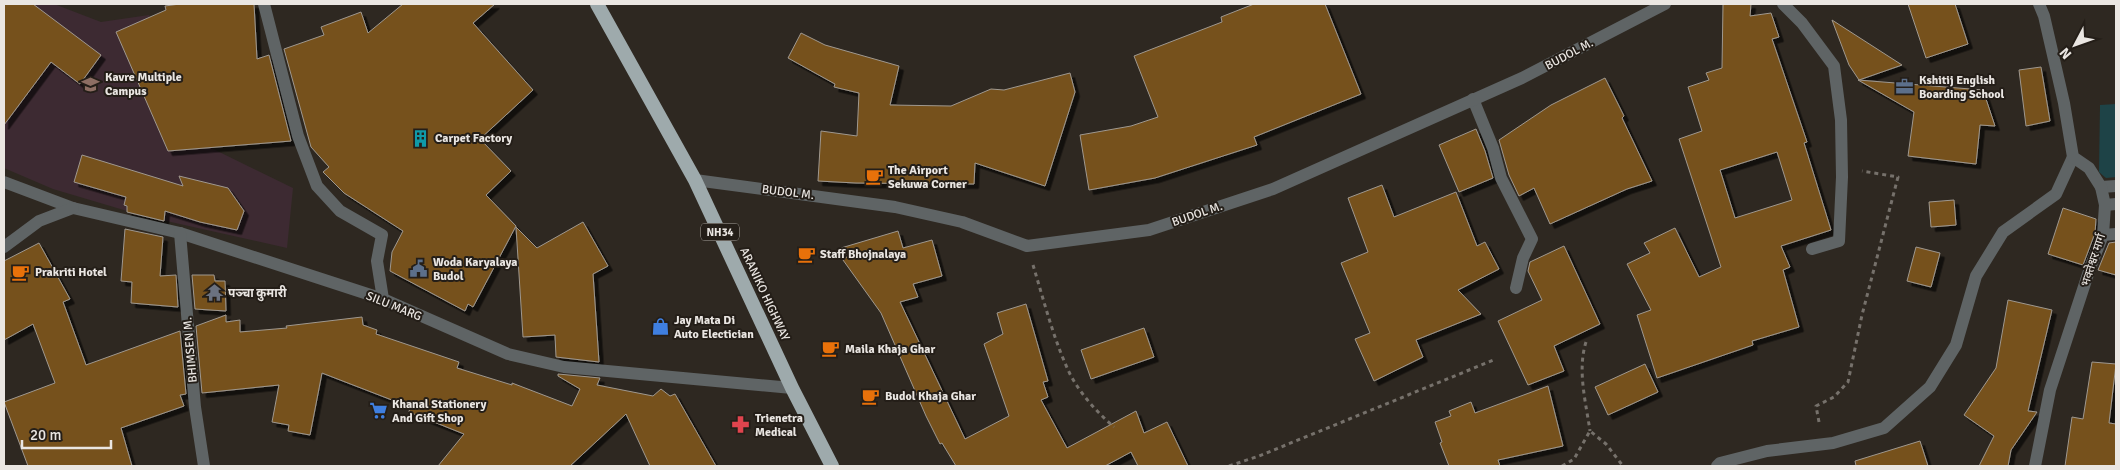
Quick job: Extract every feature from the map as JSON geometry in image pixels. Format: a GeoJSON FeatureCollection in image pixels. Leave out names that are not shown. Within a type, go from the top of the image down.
{"type":"FeatureCollection","features":[{"type":"Feature","properties":{"kind":"highway","name":"ARANIKO HIGHWAY"},"geometry":{"type":"LineString","coordinates":[[597,4],[695,180],[792,388],[832,466]]}},
{"type":"Feature","properties":{"kind":"street"},"geometry":{"type":"LineString","coordinates":[[264,4],[298,136],[317,186],[340,211],[382,235],[376,261],[383,299]]}},
{"type":"Feature","properties":{"kind":"street","name":"BUDOL M."},"geometry":{"type":"LineString","coordinates":[[695,180],[895,207],[962,222],[1027,246],[1150,230],[1273,189],[1522,78],[1665,4]]}},
{"type":"Feature","properties":{"kind":"street"},"geometry":{"type":"LineString","coordinates":[[1782,4],[1802,23],[1834,66],[1841,120],[1842,168],[1839,241],[1812,249]]}},
{"type":"Feature","properties":{"kind":"street"},"geometry":{"type":"LineString","coordinates":[[1717,466],[1720,463],[1767,451],[1822,445],[1884,428],[1930,387],[1956,345],[1976,276],[2003,232],[2056,194],[2073,157],[2064,103],[2044,16],[2039,4]]}},
{"type":"Feature","properties":{"kind":"street"},"geometry":{"type":"LineString","coordinates":[[1473,100],[1494,148],[1500,178],[1532,239],[1522,258],[1516,288]]}},
{"type":"Feature","properties":{"kind":"street","name":"भक्तेश्वर मार्ग"},"geometry":{"type":"LineString","coordinates":[[2035,466],[2050,390],[2091,265],[2103,235],[2110,204],[2089,168],[2073,157]]}},
{"type":"Feature","properties":{"kind":"street","name":"SILU MARG"},"geometry":{"type":"LineString","coordinates":[[4,182],[73,208],[180,234],[383,299],[508,354],[564,367],[792,388]]}},
{"type":"Feature","properties":{"kind":"street"},"geometry":{"type":"LineString","coordinates":[[2101,187],[2116,186]]}},
{"type":"Feature","properties":{"kind":"street"},"geometry":{"type":"LineString","coordinates":[[4,248],[39,221],[73,208]]}},
{"type":"Feature","properties":{"kind":"street","name":"BHIMSEN M."},"geometry":{"type":"LineString","coordinates":[[180,234],[196,407],[204,466]]}},
{"type":"Feature","properties":{"kind":"street"},"geometry":{"type":"LineString","coordinates":[[2103,235],[2116,234]]}},
{"type":"Feature","properties":{"kind":"path"},"geometry":{"type":"LineString","coordinates":[[1822,445],[1816,406],[1834,397],[1848,382],[1862,315],[1898,177],[1842,168]]}},
{"type":"Feature","properties":{"kind":"path"},"geometry":{"type":"LineString","coordinates":[[1027,246],[1051,324],[1070,375],[1093,408],[1114,427]]}},
{"type":"Feature","properties":{"kind":"path"},"geometry":{"type":"LineString","coordinates":[[1562,466],[1574,459],[1590,431],[1582,365],[1586,342]]}},
{"type":"Feature","properties":{"kind":"path"},"geometry":{"type":"LineString","coordinates":[[1229,466],[1259,456],[1496,359]]}},
{"type":"Feature","properties":{"kind":"path"},"geometry":{"type":"LineString","coordinates":[[1590,431],[1606,444],[1623,466]]}},
{"type":"Feature","properties":{"kind":"shaded area","name":"Kavre Multiple Campus"},"geometry":{"type":"Polygon","coordinates":[[[4,4],[54,4],[101,22],[149,15],[205,145],[293,188],[287,248],[144,216],[53,189],[4,168],[4,4]]]}},
{"type":"Feature","properties":{"kind":"water"},"geometry":{"type":"Polygon","coordinates":[[[2116,104],[2116,177],[2106,178],[2099,172],[2100,105],[2116,104]]]}},
{"type":"Feature","properties":{"kind":"building"},"geometry":{"type":"Polygon","coordinates":[[[4,4],[33,4],[101,55],[80,84],[51,62],[4,125],[4,4]]]}},
{"type":"Feature","properties":{"kind":"building"},"geometry":{"type":"Polygon","coordinates":[[[180,4],[254,4],[257,59],[269,55],[291,141],[168,151],[116,32],[166,10],[165,6],[180,4]]]}},
{"type":"Feature","properties":{"kind":"building"},"geometry":{"type":"Polygon","coordinates":[[[403,4],[495,4],[473,23],[533,90],[480,139],[511,171],[486,195],[516,226],[473,307],[468,304],[465,311],[390,271],[392,252],[403,231],[344,193],[323,172],[329,167],[311,147],[284,49],[324,35],[321,27],[361,12],[368,33],[403,4]]]}},
{"type":"Feature","properties":{"kind":"building"},"geometry":{"type":"Polygon","coordinates":[[[1254,4],[1325,4],[1361,94],[1254,137],[1257,145],[1155,178],[1089,190],[1080,135],[1131,126],[1158,117],[1134,56],[1222,22],[1221,17],[1254,4]]]}},
{"type":"Feature","properties":{"kind":"building"},"geometry":{"type":"Polygon","coordinates":[[[1723,4],[1751,4],[1750,16],[1771,13],[1779,37],[1772,39],[1807,142],[1804,143],[1831,230],[1781,246],[1790,267],[1783,270],[1799,327],[1752,341],[1753,345],[1657,378],[1637,315],[1651,310],[1627,264],[1650,253],[1644,243],[1675,228],[1699,277],[1721,267],[1679,139],[1702,131],[1688,87],[1709,80],[1706,73],[1722,68],[1723,4]],[[1777,152],[1720,170],[1735,218],[1792,200],[1777,152]]]}},
{"type":"Feature","properties":{"kind":"building"},"geometry":{"type":"Polygon","coordinates":[[[1908,4],[1955,4],[1968,44],[1926,58],[1908,4]]]}},
{"type":"Feature","properties":{"kind":"building"},"geometry":{"type":"Polygon","coordinates":[[[1832,20],[1902,65],[1859,80],[1849,65],[1832,20]]]}},
{"type":"Feature","properties":{"kind":"building"},"geometry":{"type":"Polygon","coordinates":[[[801,33],[825,45],[899,66],[890,105],[951,106],[991,89],[1004,90],[1070,73],[1075,92],[1045,186],[975,163],[974,184],[818,181],[821,131],[857,136],[859,93],[834,87],[835,84],[788,58],[801,33]]]}},
{"type":"Feature","properties":{"kind":"building"},"geometry":{"type":"Polygon","coordinates":[[[2041,67],[2050,121],[2026,126],[2019,70],[2041,67]]]}},
{"type":"Feature","properties":{"kind":"building"},"geometry":{"type":"Polygon","coordinates":[[[1605,78],[1624,116],[1622,118],[1652,181],[1627,189],[1550,224],[1534,188],[1519,196],[1509,175],[1499,140],[1551,105],[1605,78]]]}},
{"type":"Feature","properties":{"kind":"building"},"geometry":{"type":"Polygon","coordinates":[[[1858,80],[1983,90],[1995,126],[1980,125],[1976,164],[1908,156],[1914,112],[1858,80]]]}},
{"type":"Feature","properties":{"kind":"building"},"geometry":{"type":"Polygon","coordinates":[[[1476,129],[1493,178],[1459,192],[1439,145],[1476,129]]]}},
{"type":"Feature","properties":{"kind":"building"},"geometry":{"type":"Polygon","coordinates":[[[82,155],[183,186],[179,176],[228,188],[244,211],[237,230],[200,222],[165,211],[164,221],[127,212],[127,206],[124,205],[126,197],[74,182],[82,155]]]}},
{"type":"Feature","properties":{"kind":"building"},"geometry":{"type":"Polygon","coordinates":[[[1382,185],[1394,217],[1456,192],[1477,246],[1485,242],[1499,269],[1458,290],[1481,314],[1416,340],[1423,357],[1374,381],[1355,339],[1370,333],[1341,263],[1368,252],[1348,198],[1382,185]]]}},
{"type":"Feature","properties":{"kind":"building"},"geometry":{"type":"Polygon","coordinates":[[[1954,200],[1956,225],[1931,227],[1929,202],[1954,200]]]}},
{"type":"Feature","properties":{"kind":"building"},"geometry":{"type":"Polygon","coordinates":[[[2063,208],[2096,219],[2095,233],[2083,265],[2048,254],[2063,208]]]}},
{"type":"Feature","properties":{"kind":"building"},"geometry":{"type":"Polygon","coordinates":[[[583,222],[608,266],[593,274],[599,362],[556,357],[555,335],[523,337],[516,227],[537,248],[583,222]]]}},
{"type":"Feature","properties":{"kind":"building"},"geometry":{"type":"Polygon","coordinates":[[[125,229],[163,237],[160,276],[176,275],[178,307],[131,303],[132,282],[121,281],[125,229]]]}},
{"type":"Feature","properties":{"kind":"building"},"geometry":{"type":"Polygon","coordinates":[[[898,231],[903,248],[932,240],[942,276],[913,284],[918,297],[900,302],[965,439],[1009,416],[984,344],[1003,334],[997,313],[1026,304],[1048,381],[1043,382],[1048,397],[1041,400],[1067,448],[1136,411],[1144,433],[1167,422],[1188,466],[1138,466],[1131,452],[1105,466],[956,466],[942,443],[940,444],[926,416],[881,313],[843,260],[848,256],[841,248],[898,231]]]}},
{"type":"Feature","properties":{"kind":"building"},"geometry":{"type":"Polygon","coordinates":[[[2116,242],[2116,275],[2098,270],[2109,243],[2116,242]]]}},
{"type":"Feature","properties":{"kind":"building"},"geometry":{"type":"Polygon","coordinates":[[[39,243],[70,299],[63,302],[86,365],[180,331],[186,394],[180,395],[184,406],[121,428],[132,466],[28,466],[4,402],[55,383],[33,324],[4,340],[4,261],[39,243]]]}},
{"type":"Feature","properties":{"kind":"building"},"geometry":{"type":"Polygon","coordinates":[[[1564,246],[1600,324],[1554,346],[1564,371],[1528,385],[1498,321],[1542,300],[1528,271],[1530,262],[1564,246]]]}},
{"type":"Feature","properties":{"kind":"building"},"geometry":{"type":"Polygon","coordinates":[[[1916,247],[1940,253],[1931,287],[1907,281],[1916,247]]]}},
{"type":"Feature","properties":{"kind":"building"},"geometry":{"type":"Polygon","coordinates":[[[192,275],[214,275],[215,281],[225,281],[226,311],[195,309],[192,275]]]}},
{"type":"Feature","properties":{"kind":"building"},"geometry":{"type":"Polygon","coordinates":[[[2008,300],[2052,310],[2028,411],[2037,412],[2011,450],[2008,466],[1979,466],[1994,436],[1964,415],[1996,368],[2008,300]]]}},
{"type":"Feature","properties":{"kind":"building"},"geometry":{"type":"Polygon","coordinates":[[[226,315],[226,322],[240,320],[240,332],[287,328],[286,326],[362,317],[363,325],[377,330],[376,334],[459,362],[457,368],[512,385],[512,383],[572,406],[580,389],[558,376],[558,374],[600,378],[597,385],[653,396],[661,389],[670,396],[675,394],[716,466],[650,466],[626,414],[570,466],[438,466],[464,434],[409,412],[410,407],[322,373],[310,435],[288,431],[289,425],[272,422],[279,385],[202,393],[196,326],[226,315]]]}},
{"type":"Feature","properties":{"kind":"building"},"geometry":{"type":"Polygon","coordinates":[[[1144,328],[1154,357],[1091,379],[1081,350],[1144,328]]]}},
{"type":"Feature","properties":{"kind":"building"},"geometry":{"type":"Polygon","coordinates":[[[2092,362],[2116,364],[2109,423],[2116,424],[2116,466],[2065,466],[2072,417],[2083,419],[2092,362]]]}},
{"type":"Feature","properties":{"kind":"building"},"geometry":{"type":"Polygon","coordinates":[[[1645,364],[1658,392],[1608,415],[1595,387],[1645,364]]]}},
{"type":"Feature","properties":{"kind":"building"},"geometry":{"type":"Polygon","coordinates":[[[1548,386],[1563,446],[1498,460],[1500,466],[1449,466],[1440,443],[1442,442],[1435,422],[1451,416],[1449,411],[1471,402],[1475,413],[1548,386]]]}},
{"type":"Feature","properties":{"kind":"building"},"geometry":{"type":"Polygon","coordinates":[[[1920,441],[1928,466],[1856,466],[1855,461],[1920,441]]]}},
{"type":"Feature","properties":{"kind":"place","name":"Kavre Multiple Campus"},"geometry":{"type":"Point","coordinates":[91,84]}},
{"type":"Feature","properties":{"kind":"place","name":"Kshitij English Boarding School"},"geometry":{"type":"Point","coordinates":[1905,87]}},
{"type":"Feature","properties":{"kind":"place","name":"Carpet Factory"},"geometry":{"type":"Point","coordinates":[421,138]}},
{"type":"Feature","properties":{"kind":"place","name":"The Airport Sekuwa Corner"},"geometry":{"type":"Point","coordinates":[874,177]}},
{"type":"Feature","properties":{"kind":"place","name":"Staff Bhojnalaya"},"geometry":{"type":"Point","coordinates":[806,254]}},
{"type":"Feature","properties":{"kind":"place","name":"Woda Karyalaya Budol"},"geometry":{"type":"Point","coordinates":[419,269]}},
{"type":"Feature","properties":{"kind":"place","name":"Prakriti Hotel"},"geometry":{"type":"Point","coordinates":[21,272]}},
{"type":"Feature","properties":{"kind":"place","name":"पञ्चा कुमारी"},"geometry":{"type":"Point","coordinates":[214,293]}},
{"type":"Feature","properties":{"kind":"place","name":"Jay Mata Di Auto Electician"},"geometry":{"type":"Point","coordinates":[660,327]}},
{"type":"Feature","properties":{"kind":"place","name":"Maila Khaja Ghar"},"geometry":{"type":"Point","coordinates":[831,349]}},
{"type":"Feature","properties":{"kind":"place","name":"Budol Khaja Ghar"},"geometry":{"type":"Point","coordinates":[871,396]}},
{"type":"Feature","properties":{"kind":"place","name":"Khanal Stationery And Gift Shop"},"geometry":{"type":"Point","coordinates":[378,411]}},
{"type":"Feature","properties":{"kind":"place","name":"Trienetra Medical"},"geometry":{"type":"Point","coordinates":[741,425]}}]}
